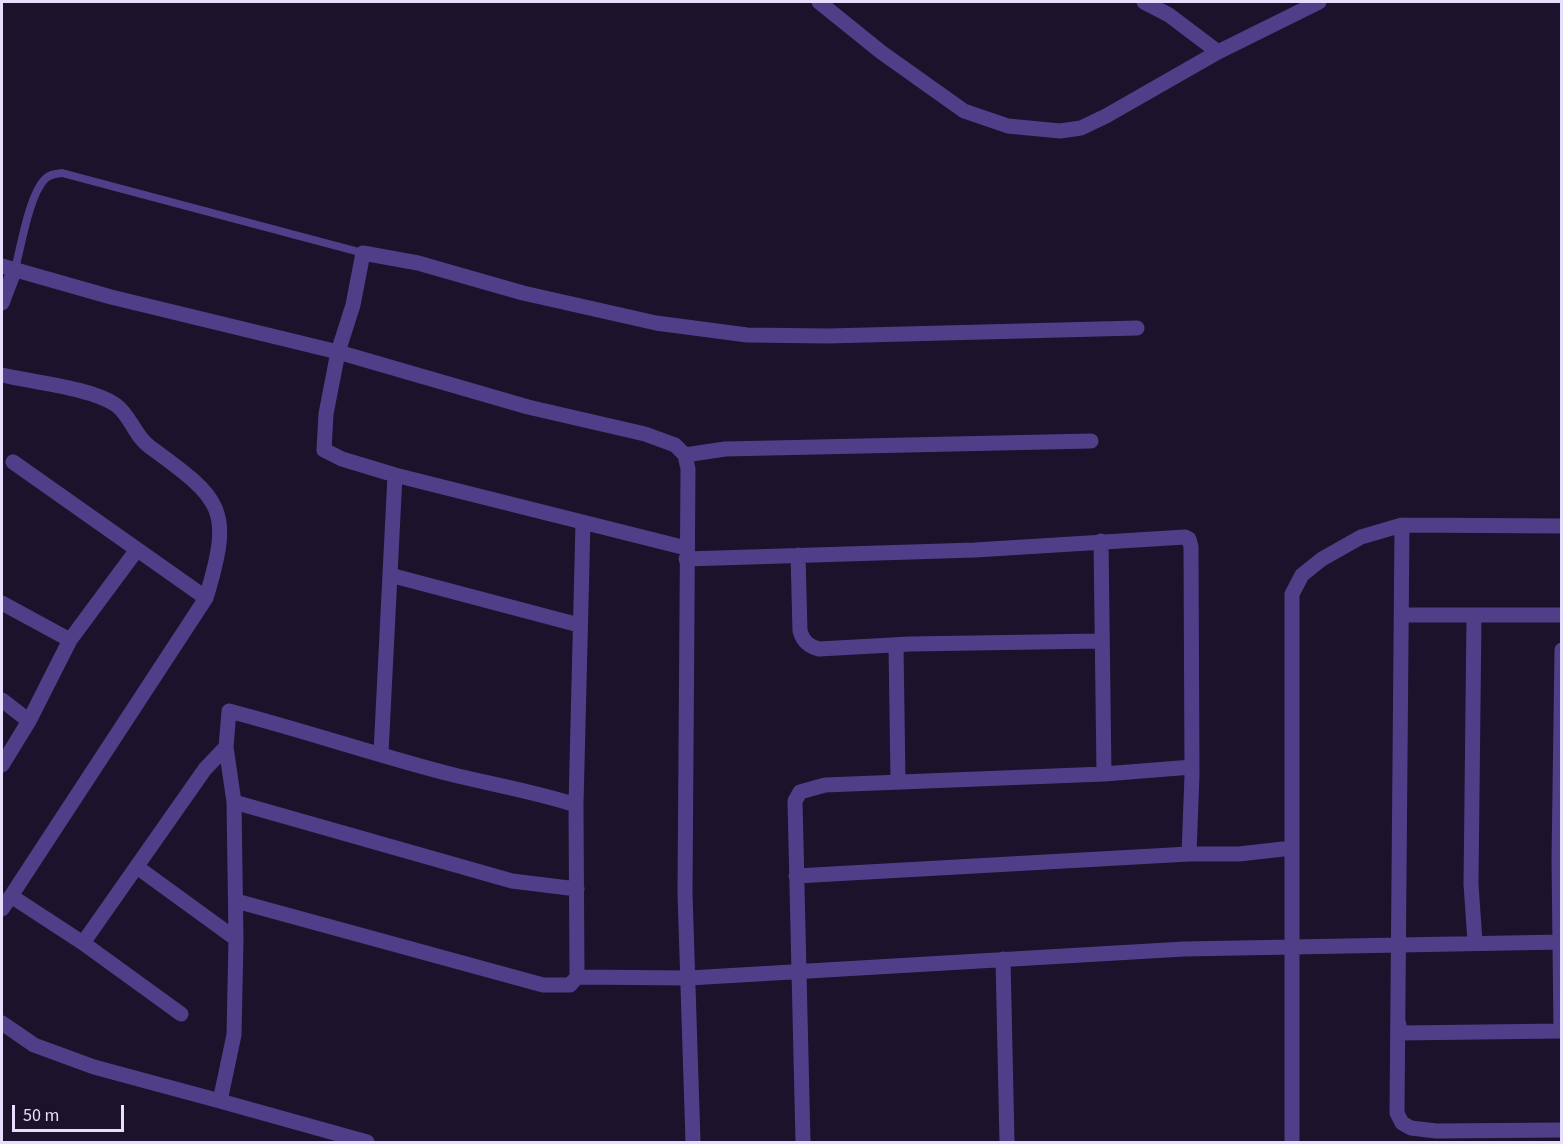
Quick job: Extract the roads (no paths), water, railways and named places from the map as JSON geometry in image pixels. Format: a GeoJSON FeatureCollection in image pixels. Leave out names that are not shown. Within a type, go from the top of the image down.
{"type":"FeatureCollection","features":[{"type":"Feature","properties":{"kind":"street"},"geometry":{"type":"LineString","coordinates":[[819,2],[899,66],[964,111],[1008,126],[1043,130],[1081,128],[1157,88],[1218,52],[1319,2]]}},
{"type":"Feature","properties":{"kind":"street"},"geometry":{"type":"LineString","coordinates":[[1144,2],[1187,28],[1218,52]]}},
{"type":"Feature","properties":{"kind":"street"},"geometry":{"type":"LineString","coordinates":[[1137,328],[747,335],[656,323],[523,293],[408,260],[363,253],[353,305],[338,352],[326,414],[324,450],[342,459],[395,476],[583,522],[686,553],[798,555],[975,550],[1174,536],[1189,539],[1192,767],[1189,854]]}},
{"type":"Feature","properties":{"kind":"street"},"geometry":{"type":"LineString","coordinates":[[2,303],[8,268],[111,297],[338,352],[528,407],[645,434],[675,446],[685,455],[685,893],[693,1143]]}},
{"type":"Feature","properties":{"kind":"street"},"geometry":{"type":"LineString","coordinates":[[2,375],[101,397],[117,406],[147,445],[183,471],[211,498],[222,533],[219,556],[206,598],[4,904],[83,943],[181,1014]]}},
{"type":"Feature","properties":{"kind":"street"},"geometry":{"type":"LineString","coordinates":[[685,455],[725,449],[1091,441]]}},
{"type":"Feature","properties":{"kind":"street"},"geometry":{"type":"LineString","coordinates":[[13,462],[206,598]]}},
{"type":"Feature","properties":{"kind":"street"},"geometry":{"type":"LineString","coordinates":[[381,753],[395,476]]}},
{"type":"Feature","properties":{"kind":"street"},"geometry":{"type":"LineString","coordinates":[[236,901],[543,985],[570,985],[577,977],[576,805],[583,522]]}},
{"type":"Feature","properties":{"kind":"street"},"geometry":{"type":"LineString","coordinates":[[1402,525],[1399,1033],[1561,1031],[1562,650]]}},
{"type":"Feature","properties":{"kind":"street"},"geometry":{"type":"LineString","coordinates":[[1292,1143],[1292,594],[1302,575],[1322,559],[1361,537],[1402,525],[1562,526]]}},
{"type":"Feature","properties":{"kind":"street"},"geometry":{"type":"LineString","coordinates":[[1101,541],[1100,641],[1104,774]]}},
{"type":"Feature","properties":{"kind":"street"},"geometry":{"type":"LineString","coordinates":[[2,765],[29,721],[70,640],[136,550]]}},
{"type":"Feature","properties":{"kind":"street"},"geometry":{"type":"LineString","coordinates":[[798,555],[800,631],[803,639],[810,646],[819,649],[896,645],[1100,641]]}},
{"type":"Feature","properties":{"kind":"street"},"geometry":{"type":"LineString","coordinates":[[390,575],[579,625]]}},
{"type":"Feature","properties":{"kind":"street"},"geometry":{"type":"LineString","coordinates":[[2,603],[70,640]]}},
{"type":"Feature","properties":{"kind":"street"},"geometry":{"type":"LineString","coordinates":[[1402,615],[1562,615]]}},
{"type":"Feature","properties":{"kind":"street"},"geometry":{"type":"LineString","coordinates":[[1473,616],[1471,884],[1474,942]]}},
{"type":"Feature","properties":{"kind":"street"},"geometry":{"type":"LineString","coordinates":[[896,645],[898,782]]}},
{"type":"Feature","properties":{"kind":"street"},"geometry":{"type":"LineString","coordinates":[[2,700],[29,721]]}},
{"type":"Feature","properties":{"kind":"street"},"geometry":{"type":"LineString","coordinates":[[220,1101],[234,1035],[236,901],[234,802],[226,747],[229,711],[446,773],[535,792],[576,805]]}},
{"type":"Feature","properties":{"kind":"street"},"geometry":{"type":"LineString","coordinates":[[83,943],[205,769],[226,747]]}},
{"type":"Feature","properties":{"kind":"street"},"geometry":{"type":"LineString","coordinates":[[803,1143],[795,801],[800,792],[825,785],[1104,774],[1192,767]]}},
{"type":"Feature","properties":{"kind":"street"},"geometry":{"type":"LineString","coordinates":[[234,802],[512,880],[577,889]]}},
{"type":"Feature","properties":{"kind":"street"},"geometry":{"type":"LineString","coordinates":[[796,876],[1189,854],[1239,854],[1292,848]]}},
{"type":"Feature","properties":{"kind":"street"},"geometry":{"type":"LineString","coordinates":[[137,867],[236,939]]}},
{"type":"Feature","properties":{"kind":"street"},"geometry":{"type":"LineString","coordinates":[[577,977],[688,978],[1003,959],[1293,945],[1561,942]]}},
{"type":"Feature","properties":{"kind":"street"},"geometry":{"type":"LineString","coordinates":[[1400,943],[1397,1113],[1402,1123],[1411,1128],[1436,1131],[1562,1130]]}},
{"type":"Feature","properties":{"kind":"street"},"geometry":{"type":"LineString","coordinates":[[1003,959],[1007,1143]]}},
{"type":"Feature","properties":{"kind":"street"},"geometry":{"type":"LineString","coordinates":[[2,1023],[34,1045],[94,1068],[367,1143]]}},
{"type":"Feature","properties":{"kind":"lane"},"geometry":{"type":"LineString","coordinates":[[8,268],[37,192],[44,180],[52,174],[62,173],[363,253]]}}]}
